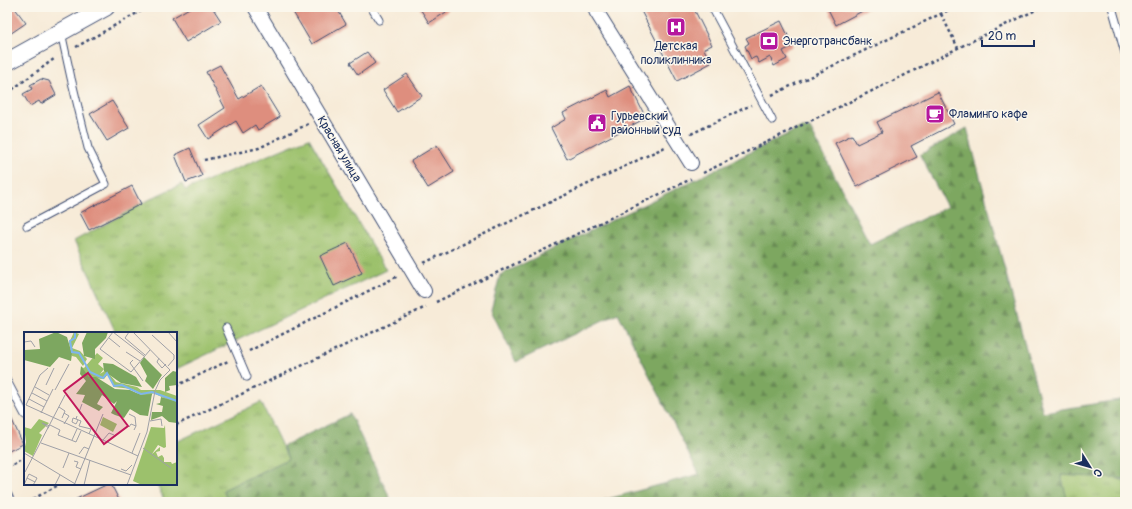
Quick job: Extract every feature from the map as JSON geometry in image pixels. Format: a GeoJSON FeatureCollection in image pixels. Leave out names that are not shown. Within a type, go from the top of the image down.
{"type":"FeatureCollection","features":[{"type":"Feature","properties":{"kind":"street"},"geometry":{"type":"LineString","coordinates":[[7,62],[106,7]]}},
{"type":"Feature","properties":{"kind":"street","name":"Красная улица"},"geometry":{"type":"LineString","coordinates":[[255,7],[424,291]]}},
{"type":"Feature","properties":{"kind":"street"},"geometry":{"type":"LineString","coordinates":[[596,11],[694,169]]}},
{"type":"Feature","properties":{"kind":"lane"},"geometry":{"type":"LineString","coordinates":[[371,7],[379,20]]}},
{"type":"Feature","properties":{"kind":"lane"},"geometry":{"type":"LineString","coordinates":[[712,7],[772,120]]}},
{"type":"Feature","properties":{"kind":"lane"},"geometry":{"type":"LineString","coordinates":[[1112,7],[1125,53]]}},
{"type":"Feature","properties":{"kind":"lane"},"geometry":{"type":"LineString","coordinates":[[27,226],[106,184],[88,148],[61,32]]}},
{"type":"Feature","properties":{"kind":"lane"},"geometry":{"type":"LineString","coordinates":[[226,328],[247,377]]}},
{"type":"Feature","properties":{"kind":"lane"},"geometry":{"type":"LineString","coordinates":[[7,381],[24,412]]}},
{"type":"Feature","properties":{"kind":"lane"},"geometry":{"type":"LineString","coordinates":[[8,494],[11,502]]}},
{"type":"Feature","properties":{"kind":"path"},"geometry":{"type":"LineString","coordinates":[[177,386],[411,269],[955,7]]}},
{"type":"Feature","properties":{"kind":"path"},"geometry":{"type":"LineString","coordinates":[[694,169],[907,74],[1042,7]]}},
{"type":"Feature","properties":{"kind":"path"},"geometry":{"type":"LineString","coordinates":[[941,14],[958,48]]}},
{"type":"Feature","properties":{"kind":"path"},"geometry":{"type":"LineString","coordinates":[[204,160],[259,148],[321,118]]}},
{"type":"Feature","properties":{"kind":"path"},"geometry":{"type":"LineString","coordinates":[[177,425],[691,179]]}},
{"type":"Feature","properties":{"kind":"path"},"geometry":{"type":"LineString","coordinates":[[7,468],[24,459]]}},
{"type":"Feature","properties":{"kind":"path"},"geometry":{"type":"LineString","coordinates":[[28,502],[58,485]]}},
{"type":"Feature","properties":{"kind":"green space"},"geometry":{"type":"Polygon","coordinates":[[[800,128],[810,128],[870,244],[947,207],[920,155],[967,128],[1043,412],[1125,399],[1125,479],[1061,475],[1068,502],[597,502],[699,474],[618,313],[516,362],[491,310],[500,275],[800,128]]]}},
{"type":"Feature","properties":{"kind":"green space"},"geometry":{"type":"Polygon","coordinates":[[[309,138],[386,270],[177,369],[177,332],[116,332],[74,241],[158,195],[182,184],[185,190],[309,138]]]}},
{"type":"Feature","properties":{"kind":"green space"},"geometry":{"type":"Polygon","coordinates":[[[261,402],[288,459],[223,490],[228,502],[165,502],[157,485],[177,485],[177,442],[261,402]]]}},
{"type":"Feature","properties":{"kind":"green space"},"geometry":{"type":"Polygon","coordinates":[[[350,414],[392,502],[228,502],[223,490],[288,459],[283,446],[350,414]]]}},
{"type":"Feature","properties":{"kind":"green space"},"geometry":{"type":"Polygon","coordinates":[[[1064,474],[1116,478],[1125,481],[1125,502],[1066,502],[1060,476],[1064,474]]]}},
{"type":"Feature","properties":{"kind":"building"},"geometry":{"type":"Polygon","coordinates":[[[7,7],[14,7],[26,23],[7,36],[7,7]]]}},
{"type":"Feature","properties":{"kind":"building"},"geometry":{"type":"Polygon","coordinates":[[[191,7],[212,7],[221,21],[186,42],[172,18],[191,7]]]}},
{"type":"Feature","properties":{"kind":"building"},"geometry":{"type":"Polygon","coordinates":[[[290,7],[336,7],[346,24],[312,44],[290,7]]]}},
{"type":"Feature","properties":{"kind":"building"},"geometry":{"type":"Polygon","coordinates":[[[419,7],[454,7],[429,23],[419,7]]]}},
{"type":"Feature","properties":{"kind":"building","name":"Детская поликлинника"},"geometry":{"type":"Polygon","coordinates":[[[639,7],[693,7],[712,45],[704,49],[711,63],[677,81],[639,7]]]}},
{"type":"Feature","properties":{"kind":"building"},"geometry":{"type":"Polygon","coordinates":[[[827,7],[870,7],[836,25],[827,7]]]}},
{"type":"Feature","properties":{"kind":"building","name":"Энерготрансбанк"},"geometry":{"type":"Polygon","coordinates":[[[781,21],[793,46],[783,51],[787,59],[774,66],[770,57],[759,63],[756,57],[751,59],[745,46],[749,43],[746,38],[781,21]]]}},
{"type":"Feature","properties":{"kind":"building"},"geometry":{"type":"Polygon","coordinates":[[[367,52],[375,63],[358,75],[350,63],[367,52]]]}},
{"type":"Feature","properties":{"kind":"building"},"geometry":{"type":"Polygon","coordinates":[[[220,65],[239,99],[261,86],[280,117],[258,130],[255,125],[243,133],[236,121],[208,139],[199,125],[225,108],[206,72],[220,65]]]}},
{"type":"Feature","properties":{"kind":"building"},"geometry":{"type":"Polygon","coordinates":[[[407,74],[422,96],[397,112],[383,90],[407,74]]]}},
{"type":"Feature","properties":{"kind":"building"},"geometry":{"type":"Polygon","coordinates":[[[41,79],[49,81],[56,95],[41,104],[39,101],[30,106],[23,94],[32,89],[30,85],[41,79]]]}},
{"type":"Feature","properties":{"kind":"building","name":"Гурьевский районный суд"},"geometry":{"type":"Polygon","coordinates":[[[630,86],[646,118],[567,159],[551,128],[566,119],[563,113],[607,90],[610,97],[630,86]]]}},
{"type":"Feature","properties":{"kind":"building"},"geometry":{"type":"Polygon","coordinates":[[[938,92],[954,124],[911,146],[917,157],[857,187],[835,143],[852,135],[857,144],[882,132],[877,122],[938,92]]]}},
{"type":"Feature","properties":{"kind":"building"},"geometry":{"type":"Polygon","coordinates":[[[112,101],[129,128],[107,141],[90,114],[112,101]]]}},
{"type":"Feature","properties":{"kind":"building"},"geometry":{"type":"Polygon","coordinates":[[[437,145],[454,172],[428,188],[411,161],[437,145]]]}},
{"type":"Feature","properties":{"kind":"building"},"geometry":{"type":"Polygon","coordinates":[[[190,148],[202,176],[186,182],[175,155],[190,148]]]}},
{"type":"Feature","properties":{"kind":"building"},"geometry":{"type":"Polygon","coordinates":[[[132,186],[141,204],[89,230],[80,213],[132,186]]]}},
{"type":"Feature","properties":{"kind":"building"},"geometry":{"type":"Polygon","coordinates":[[[348,243],[362,273],[334,286],[320,256],[348,243]]]}},
{"type":"Feature","properties":{"kind":"building"},"geometry":{"type":"Polygon","coordinates":[[[7,409],[23,444],[7,452],[7,409]]]}},
{"type":"Feature","properties":{"kind":"building"},"geometry":{"type":"Polygon","coordinates":[[[106,485],[112,485],[120,502],[70,502],[106,485]]]}},
{"type":"Feature","properties":{"kind":"place","name":"Детская поликлинника"},"geometry":{"type":"Point","coordinates":[676,27]}},
{"type":"Feature","properties":{"kind":"place","name":"Энерготрансбанк"},"geometry":{"type":"Point","coordinates":[769,41]}},
{"type":"Feature","properties":{"kind":"place","name":"Фламинго кафе"},"geometry":{"type":"Point","coordinates":[935,114]}},
{"type":"Feature","properties":{"kind":"place","name":"Гурьевский районный суд"},"geometry":{"type":"Point","coordinates":[597,123]}}]}
